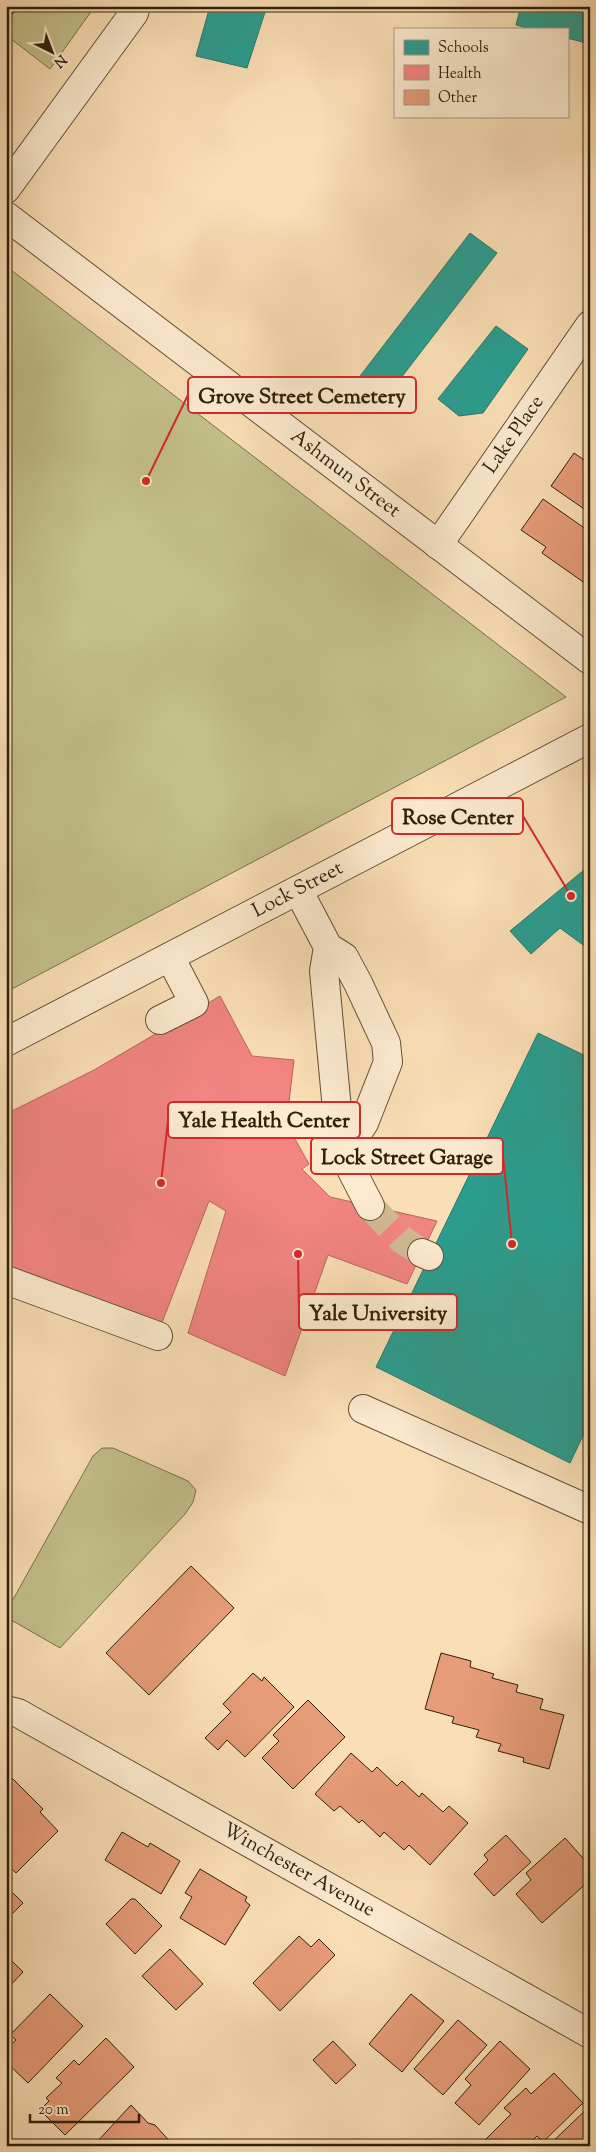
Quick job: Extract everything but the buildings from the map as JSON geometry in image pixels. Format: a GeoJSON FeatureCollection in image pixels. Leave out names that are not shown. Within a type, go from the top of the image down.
{"type":"FeatureCollection","features":[{"type":"Feature","properties":{"kind":"street"},"geometry":{"type":"LineString","coordinates":[[6,189],[134,13],[136,6]]}},
{"type":"Feature","properties":{"kind":"street","name":"Ashmun Street"},"geometry":{"type":"LineString","coordinates":[[6,216],[590,660]]}},
{"type":"Feature","properties":{"kind":"street","name":"Lake Place"},"geometry":{"type":"LineString","coordinates":[[438,545],[590,325]]}},
{"type":"Feature","properties":{"kind":"street","name":"Lock Street"},"geometry":{"type":"LineString","coordinates":[[6,1042],[590,738]]}},
{"type":"Feature","properties":{"kind":"street"},"geometry":{"type":"LineString","coordinates":[[298,890],[328,947],[344,957],[358,982],[386,1043],[388,1062],[364,1123],[348,1147]]}},
{"type":"Feature","properties":{"kind":"street"},"geometry":{"type":"LineString","coordinates":[[328,947],[324,971],[338,1120],[348,1147],[351,1169],[370,1206]]}},
{"type":"Feature","properties":{"kind":"street"},"geometry":{"type":"LineString","coordinates":[[160,1020],[194,1002],[170,957]]}},
{"type":"Feature","properties":{"kind":"street"},"geometry":{"type":"LineString","coordinates":[[6,1280],[158,1336]]}},
{"type":"Feature","properties":{"kind":"street"},"geometry":{"type":"LineString","coordinates":[[363,1409],[590,1510]]}},
{"type":"Feature","properties":{"kind":"street","name":"Winchester Avenue"},"geometry":{"type":"LineString","coordinates":[[6,1710],[18,1713],[590,2034]]}},
{"type":"Feature","properties":{"kind":"shaded area"},"geometry":{"type":"Polygon","coordinates":[[[19,6],[95,6],[50,69],[6,35],[6,23],[19,6]]]}},
{"type":"Feature","properties":{"kind":"shaded area"},"geometry":{"type":"Polygon","coordinates":[[[6,266],[566,697],[6,992],[6,266]]]}},
{"type":"Feature","properties":{"kind":"shaded area"},"geometry":{"type":"Polygon","coordinates":[[[102,1448],[113,1448],[188,1481],[196,1490],[193,1502],[185,1514],[60,1648],[6,1617],[6,1612],[93,1456],[102,1448]]]}},
{"type":"Feature","properties":{"kind":"tunnel"},"geometry":{"type":"LineString","coordinates":[[370,1206],[401,1239],[422,1253]]}},
{"type":"Feature","properties":{"kind":"place","name":"Grove Street Cemetery"},"geometry":{"type":"Point","coordinates":[146,481]}},
{"type":"Feature","properties":{"kind":"place","name":"Rose Center"},"geometry":{"type":"Point","coordinates":[571,896]}},
{"type":"Feature","properties":{"kind":"place","name":"Yale Health Center"},"geometry":{"type":"Point","coordinates":[161,1183]}},
{"type":"Feature","properties":{"kind":"place","name":"Lock Street Garage"},"geometry":{"type":"Point","coordinates":[512,1244]}},
{"type":"Feature","properties":{"kind":"place","name":"Yale University"},"geometry":{"type":"Point","coordinates":[298,1254]}}]}
